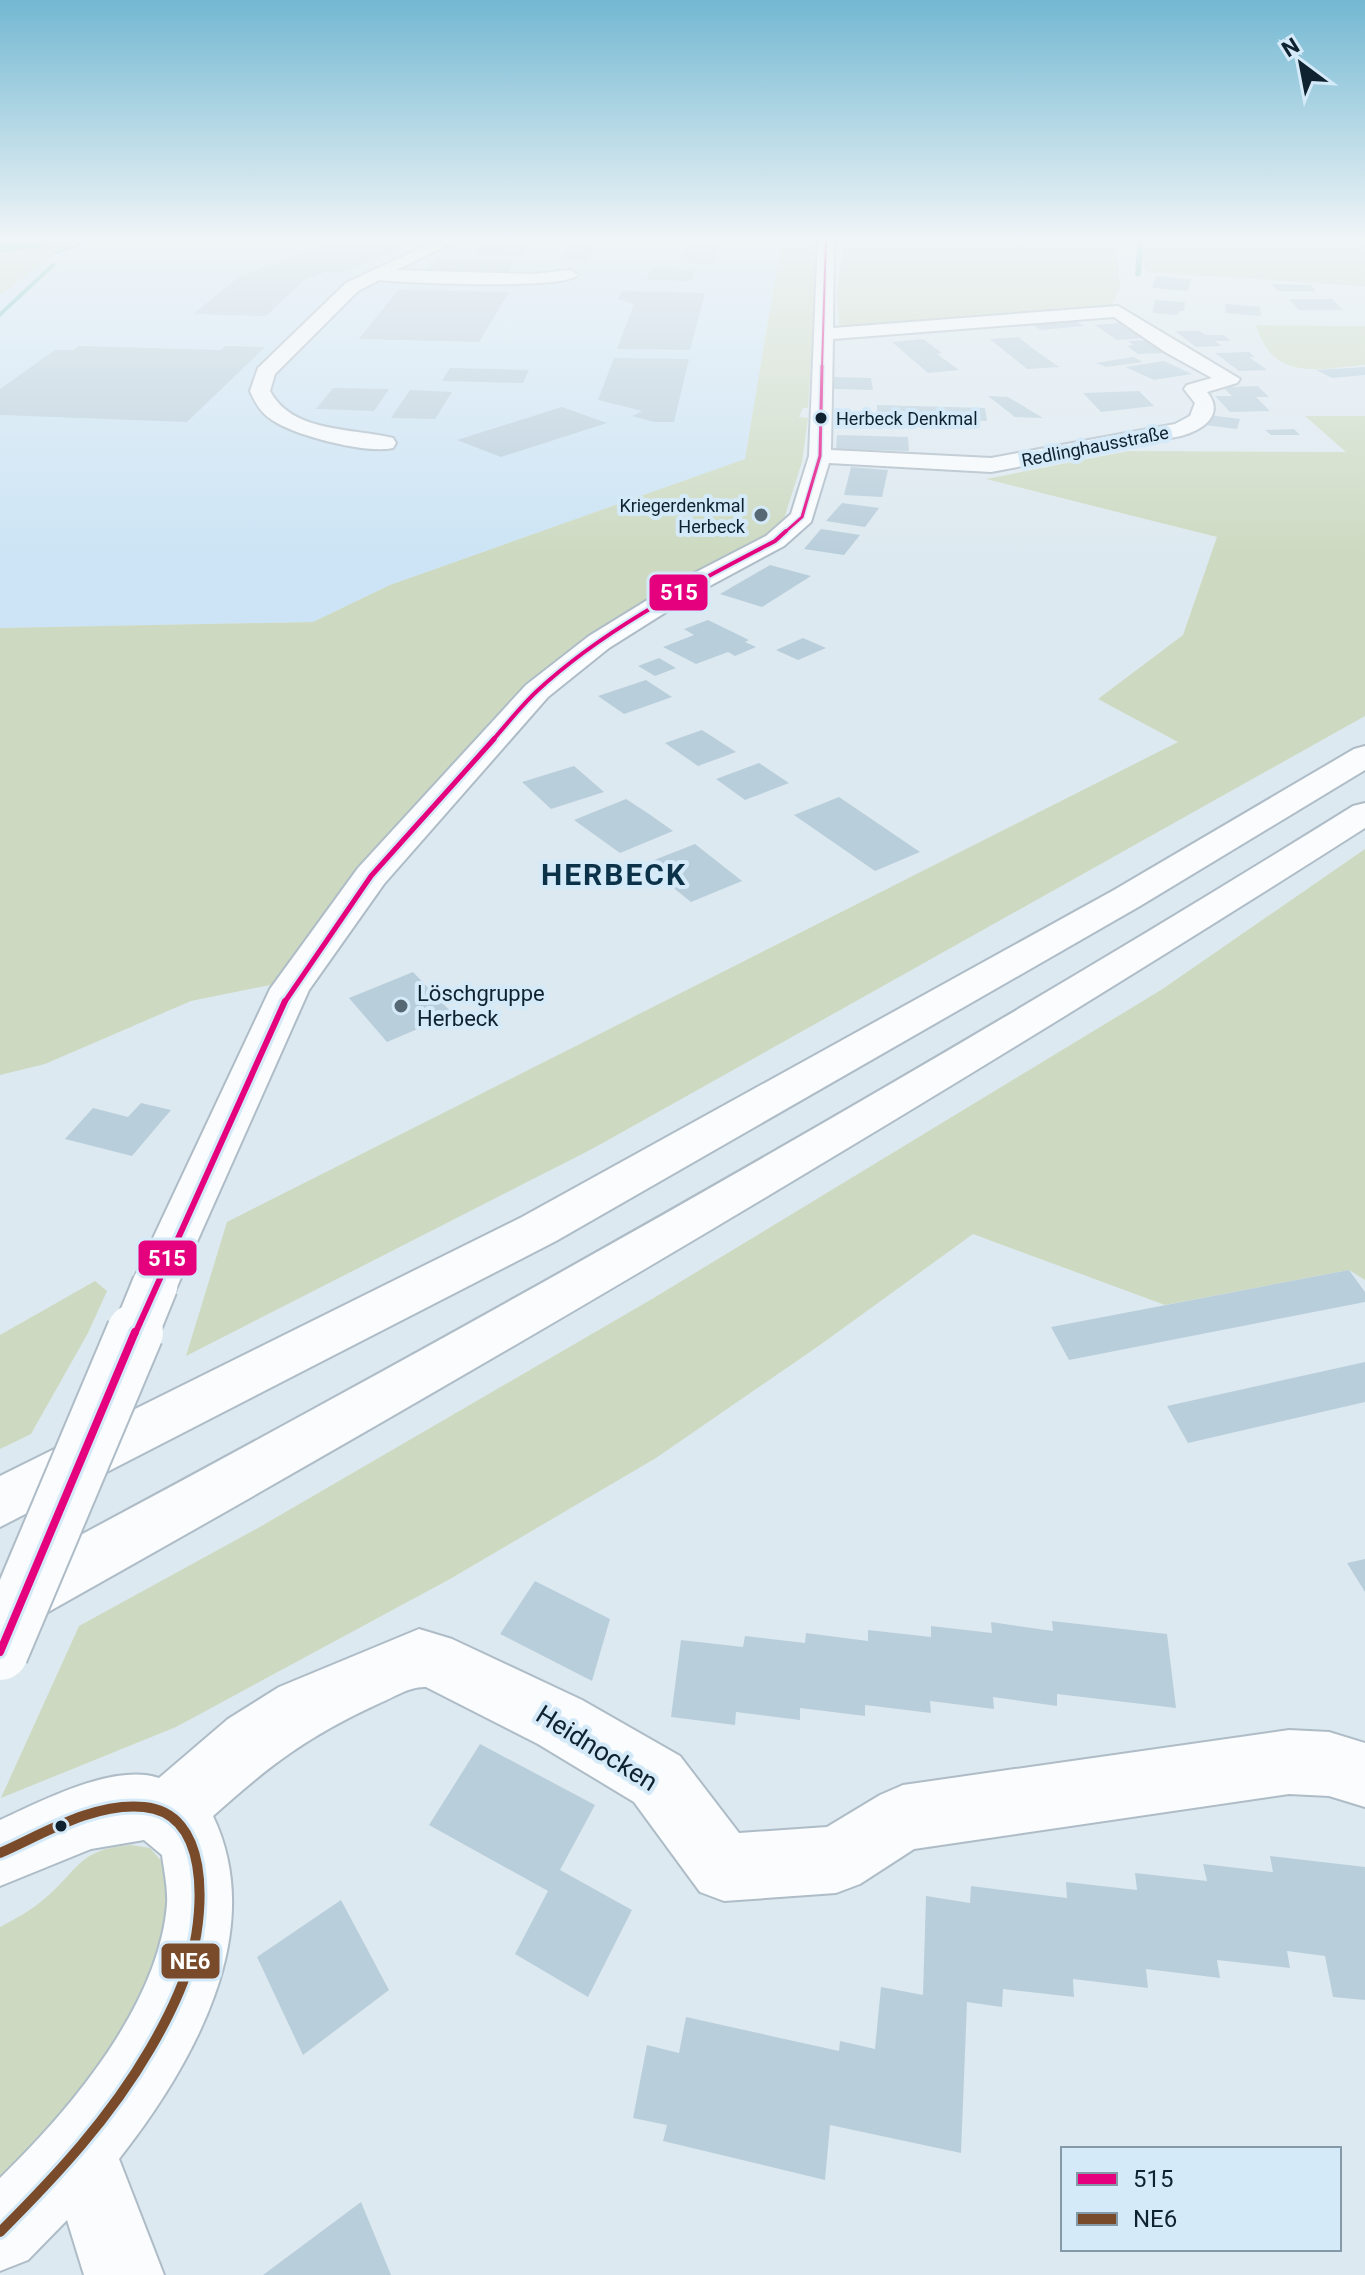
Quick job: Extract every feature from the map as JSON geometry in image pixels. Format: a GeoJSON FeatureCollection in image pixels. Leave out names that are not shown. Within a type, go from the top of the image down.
{"type":"FeatureCollection","features":[{"type":"Feature","properties":{"kind":"main road"},"geometry":{"type":"LineString","coordinates":[[293,343],[265,372],[260,391],[270,410],[329,435],[385,443]]}},
{"type":"Feature","properties":{"kind":"main road"},"geometry":{"type":"LineString","coordinates":[[0,1652],[155,1285],[290,989],[371,876],[537,691],[599,642],[684,589],[792,528],[802,517],[820,456],[822,343]]}},
{"type":"Feature","properties":{"kind":"main road","name":"Redlinghausstraße"},"geometry":{"type":"LineString","coordinates":[[820,456],[967,467],[1009,462],[1118,439],[1162,434],[1198,421],[1205,411],[1205,403],[1194,389],[1230,379],[1165,343]]}},
{"type":"Feature","properties":{"kind":"main road"},"geometry":{"type":"LineString","coordinates":[[0,1503],[539,1229],[1127,898],[1365,756]]}},
{"type":"Feature","properties":{"kind":"main road"},"geometry":{"type":"LineString","coordinates":[[0,1607],[477,1346],[802,1159],[1162,943],[1365,813]]}},
{"type":"Feature","properties":{"kind":"main road","name":"Heidnocken"},"geometry":{"type":"LineString","coordinates":[[167,1814],[250,1741],[301,1708],[419,1658],[445,1663],[560,1722],[657,1779],[724,1868],[836,1860],[903,1818],[1289,1762],[1329,1764],[1365,1775]]}},
{"type":"Feature","properties":{"kind":"main road"},"geometry":{"type":"LineString","coordinates":[[0,1853],[112,1810],[146,1807],[167,1814],[182,1825],[201,1875],[200,1930],[177,1998],[130,2080],[77,2155],[0,2232]]}},
{"type":"Feature","properties":{"kind":"main road"},"geometry":{"type":"LineString","coordinates":[[77,2155],[101,2206],[124,2275]]}},
{"type":"Feature","properties":{"kind":"shaded area"},"geometry":{"type":"Polygon","coordinates":[[[0,343],[764,343],[745,459],[390,585],[313,622],[0,628],[0,343]]]}},
{"type":"Feature","properties":{"kind":"shaded area"},"geometry":{"type":"Polygon","coordinates":[[[764,343],[812,343],[808,408],[803,408],[799,417],[808,418],[802,462],[782,525],[578,647],[493,718],[351,877],[275,984],[191,1001],[45,1064],[0,1075],[0,628],[313,622],[390,585],[745,459],[764,343]]]}},
{"type":"Feature","properties":{"kind":"shaded area"},"geometry":{"type":"Polygon","coordinates":[[[1264,343],[1365,343],[1365,365],[1299,368],[1273,356],[1264,343]]]}},
{"type":"Feature","properties":{"kind":"shaded area"},"geometry":{"type":"Polygon","coordinates":[[[1305,416],[1365,416],[1365,716],[592,1149],[186,1356],[227,1222],[1178,742],[1098,699],[1183,635],[1217,537],[986,479],[1128,451],[1346,452],[1305,416]]]}},
{"type":"Feature","properties":{"kind":"shaded area"},"geometry":{"type":"Polygon","coordinates":[[[1365,849],[1365,1280],[1349,1270],[1165,1305],[973,1234],[656,1458],[450,1579],[176,1727],[1,1798],[79,1626],[258,1528],[652,1299],[1161,990],[1365,849]]]}},
{"type":"Feature","properties":{"kind":"shaded area"},"geometry":{"type":"Polygon","coordinates":[[[95,1281],[107,1291],[88,1333],[31,1434],[0,1449],[0,1335],[95,1281]]]}},
{"type":"Feature","properties":{"kind":"shaded area"},"geometry":{"type":"Polygon","coordinates":[[[131,1845],[150,1848],[163,1863],[170,1881],[161,1959],[110,2056],[0,2190],[0,1927],[38,1904],[89,1857],[113,1847],[131,1845]]]}},
{"type":"Feature","properties":{"kind":"building"},"geometry":{"type":"Polygon","coordinates":[[[619,343],[692,343],[690,350],[617,349],[619,343]]]}},
{"type":"Feature","properties":{"kind":"building"},"geometry":{"type":"Polygon","coordinates":[[[893,343],[929,343],[942,353],[937,354],[959,370],[928,373],[893,343]]]}},
{"type":"Feature","properties":{"kind":"building"},"geometry":{"type":"Polygon","coordinates":[[[995,343],[1026,343],[1059,367],[1027,369],[995,343]]]}},
{"type":"Feature","properties":{"kind":"building"},"geometry":{"type":"Polygon","coordinates":[[[1131,343],[1152,343],[1166,353],[1138,354],[1127,346],[1134,345],[1131,343]]]}},
{"type":"Feature","properties":{"kind":"building"},"geometry":{"type":"Polygon","coordinates":[[[1191,343],[1218,343],[1222,346],[1196,347],[1191,343]]]}},
{"type":"Feature","properties":{"kind":"building"},"geometry":{"type":"Polygon","coordinates":[[[79,346],[221,350],[225,346],[265,347],[187,422],[0,415],[0,389],[55,350],[73,350],[79,346]]]}},
{"type":"Feature","properties":{"kind":"building"},"geometry":{"type":"Polygon","coordinates":[[[1249,352],[1255,357],[1249,357],[1267,370],[1239,371],[1215,353],[1249,352]]]}},
{"type":"Feature","properties":{"kind":"building"},"geometry":{"type":"Polygon","coordinates":[[[1133,357],[1143,362],[1106,367],[1096,363],[1133,357]]]}},
{"type":"Feature","properties":{"kind":"building"},"geometry":{"type":"Polygon","coordinates":[[[614,358],[689,359],[674,422],[654,422],[632,416],[642,411],[598,400],[614,358]]]}},
{"type":"Feature","properties":{"kind":"building"},"geometry":{"type":"Polygon","coordinates":[[[1164,361],[1192,374],[1154,380],[1125,367],[1164,361]]]}},
{"type":"Feature","properties":{"kind":"building"},"geometry":{"type":"Polygon","coordinates":[[[1365,367],[1365,375],[1332,378],[1316,370],[1365,367]]]}},
{"type":"Feature","properties":{"kind":"building"},"geometry":{"type":"Polygon","coordinates":[[[450,368],[529,370],[523,383],[442,381],[450,368]]]}},
{"type":"Feature","properties":{"kind":"building"},"geometry":{"type":"Polygon","coordinates":[[[833,377],[871,378],[873,390],[834,389],[833,377]]]}},
{"type":"Feature","properties":{"kind":"building"},"geometry":{"type":"Polygon","coordinates":[[[1258,386],[1269,397],[1256,397],[1270,411],[1230,412],[1215,396],[1232,396],[1223,387],[1258,386]]]}},
{"type":"Feature","properties":{"kind":"building"},"geometry":{"type":"Polygon","coordinates":[[[333,388],[389,389],[374,411],[316,409],[333,388]]]}},
{"type":"Feature","properties":{"kind":"building"},"geometry":{"type":"Polygon","coordinates":[[[410,390],[452,392],[435,419],[391,418],[410,390]]]}},
{"type":"Feature","properties":{"kind":"building"},"geometry":{"type":"Polygon","coordinates":[[[1139,391],[1154,406],[1101,412],[1083,393],[1139,391]]]}},
{"type":"Feature","properties":{"kind":"building"},"geometry":{"type":"Polygon","coordinates":[[[988,396],[1008,397],[1043,418],[1015,417],[988,396]]]}},
{"type":"Feature","properties":{"kind":"building"},"geometry":{"type":"Polygon","coordinates":[[[877,405],[985,408],[987,421],[877,417],[877,405]]]}},
{"type":"Feature","properties":{"kind":"building"},"geometry":{"type":"Polygon","coordinates":[[[562,407],[607,423],[501,457],[457,440],[562,407]]]}},
{"type":"Feature","properties":{"kind":"building"},"geometry":{"type":"Polygon","coordinates":[[[1209,415],[1240,419],[1237,429],[1205,425],[1209,415]]]}},
{"type":"Feature","properties":{"kind":"building"},"geometry":{"type":"Polygon","coordinates":[[[1294,429],[1300,435],[1271,435],[1265,430],[1294,429]]]}},
{"type":"Feature","properties":{"kind":"building"},"geometry":{"type":"Polygon","coordinates":[[[837,435],[908,437],[909,451],[836,449],[837,435]]]}},
{"type":"Feature","properties":{"kind":"building"},"geometry":{"type":"Polygon","coordinates":[[[851,467],[888,470],[882,497],[844,495],[851,467]]]}},
{"type":"Feature","properties":{"kind":"building"},"geometry":{"type":"Polygon","coordinates":[[[842,503],[879,508],[865,527],[826,521],[842,503]]]}},
{"type":"Feature","properties":{"kind":"building"},"geometry":{"type":"Polygon","coordinates":[[[821,529],[860,535],[844,555],[804,549],[821,529]]]}},
{"type":"Feature","properties":{"kind":"building"},"geometry":{"type":"Polygon","coordinates":[[[770,565],[811,576],[762,607],[720,594],[770,565]]]}},
{"type":"Feature","properties":{"kind":"building"},"geometry":{"type":"Polygon","coordinates":[[[708,620],[749,640],[745,642],[756,647],[735,656],[728,652],[696,664],[663,647],[694,635],[684,629],[708,620]]]}},
{"type":"Feature","properties":{"kind":"building"},"geometry":{"type":"Polygon","coordinates":[[[803,638],[826,648],[798,660],[776,650],[803,638]]]}},
{"type":"Feature","properties":{"kind":"building"},"geometry":{"type":"Polygon","coordinates":[[[659,658],[676,668],[655,676],[638,666],[659,658]]]}},
{"type":"Feature","properties":{"kind":"building"},"geometry":{"type":"Polygon","coordinates":[[[646,680],[672,697],[624,714],[598,696],[646,680]]]}},
{"type":"Feature","properties":{"kind":"building"},"geometry":{"type":"Polygon","coordinates":[[[702,730],[736,752],[698,766],[665,743],[702,730]]]}},
{"type":"Feature","properties":{"kind":"building"},"geometry":{"type":"Polygon","coordinates":[[[759,763],[789,783],[745,800],[716,779],[759,763]]]}},
{"type":"Feature","properties":{"kind":"building"},"geometry":{"type":"Polygon","coordinates":[[[574,766],[604,792],[551,809],[522,782],[574,766]]]}},
{"type":"Feature","properties":{"kind":"building"},"geometry":{"type":"Polygon","coordinates":[[[839,797],[920,852],[875,871],[794,815],[839,797]]]}},
{"type":"Feature","properties":{"kind":"building"},"geometry":{"type":"Polygon","coordinates":[[[626,799],[673,831],[620,853],[574,820],[626,799]]]}},
{"type":"Feature","properties":{"kind":"building"},"geometry":{"type":"Polygon","coordinates":[[[695,844],[742,881],[691,902],[644,864],[695,844]]]}},
{"type":"Feature","properties":{"kind":"building","name":"Löschgruppe Herbeck"},"geometry":{"type":"Polygon","coordinates":[[[413,972],[453,1014],[387,1042],[349,998],[413,972]]]}},
{"type":"Feature","properties":{"kind":"building"},"geometry":{"type":"Polygon","coordinates":[[[141,1103],[171,1110],[132,1156],[65,1139],[93,1108],[128,1117],[141,1103]]]}},
{"type":"Feature","properties":{"kind":"building"},"geometry":{"type":"Polygon","coordinates":[[[1349,1270],[1365,1292],[1365,1302],[1069,1360],[1051,1327],[1349,1270]]]}},
{"type":"Feature","properties":{"kind":"building"},"geometry":{"type":"Polygon","coordinates":[[[1365,1362],[1365,1402],[1188,1443],[1167,1406],[1365,1362]]]}},
{"type":"Feature","properties":{"kind":"building"},"geometry":{"type":"Polygon","coordinates":[[[1365,1559],[1365,1592],[1347,1563],[1365,1559]]]}},
{"type":"Feature","properties":{"kind":"building"},"geometry":{"type":"Polygon","coordinates":[[[535,1581],[610,1619],[592,1681],[500,1634],[535,1581]]]}},
{"type":"Feature","properties":{"kind":"building"},"geometry":{"type":"Polygon","coordinates":[[[1052,1621],[1167,1634],[1176,1708],[1057,1694],[1057,1706],[993,1697],[994,1709],[930,1701],[931,1713],[865,1705],[865,1716],[800,1708],[800,1720],[736,1712],[735,1725],[671,1717],[681,1640],[743,1647],[745,1636],[805,1643],[806,1633],[868,1641],[868,1630],[931,1637],[931,1626],[992,1633],[991,1622],[1053,1631],[1052,1621]]]}},
{"type":"Feature","properties":{"kind":"building"},"geometry":{"type":"Polygon","coordinates":[[[480,1744],[595,1805],[560,1870],[632,1910],[588,1997],[515,1954],[548,1891],[429,1825],[480,1744]]]}},
{"type":"Feature","properties":{"kind":"building"},"geometry":{"type":"Polygon","coordinates":[[[1270,1856],[1365,1867],[1365,2000],[1333,1997],[1325,1956],[1287,1951],[1290,1968],[1217,1960],[1220,1978],[1146,1969],[1148,1988],[1073,1979],[1074,1997],[1003,1989],[1002,2007],[967,2002],[961,2153],[830,2125],[825,2180],[663,2141],[667,2125],[633,2118],[647,2045],[679,2053],[686,2017],[839,2051],[840,2041],[875,2049],[881,1987],[923,1995],[926,1896],[970,1903],[971,1886],[1067,1898],[1066,1882],[1137,1890],[1135,1873],[1207,1881],[1203,1864],[1273,1872],[1270,1856]]]}},
{"type":"Feature","properties":{"kind":"building"},"geometry":{"type":"Polygon","coordinates":[[[341,1900],[389,1990],[303,2055],[257,1957],[341,1900]]]}},
{"type":"Feature","properties":{"kind":"building"},"geometry":{"type":"Polygon","coordinates":[[[361,2202],[391,2275],[263,2275],[361,2202]]]}},
{"type":"Feature","properties":{"kind":"transit line","name":"515"},"geometry":{"type":"LineString","coordinates":[[0,1652],[155,1285],[290,989],[371,876],[537,691],[599,642],[684,589],[775,541],[802,517],[820,456],[823,343]]}},
{"type":"Feature","properties":{"kind":"transit line","name":"NE6"},"geometry":{"type":"LineString","coordinates":[[0,1853],[88,1816],[144,1807],[165,1812],[181,1825],[191,1844],[199,1890],[199,1914],[192,1955],[178,1995],[151,2047],[129,2084],[95,2129],[59,2172],[0,2232]]}},
{"type":"Feature","properties":{"kind":"place","name":"Herbeck Denkmal"},"geometry":{"type":"Point","coordinates":[821,418]}},
{"type":"Feature","properties":{"kind":"place","name":"Kriegerdenkmal Herbeck"},"geometry":{"type":"Point","coordinates":[761,515]}},
{"type":"Feature","properties":{"kind":"place","name":"Löschgruppe Herbeck"},"geometry":{"type":"Point","coordinates":[401,1006]}},
{"type":"Feature","properties":{"kind":"district","name":"HERBECK"},"geometry":{"type":"Point","coordinates":[614,874]}}]}
